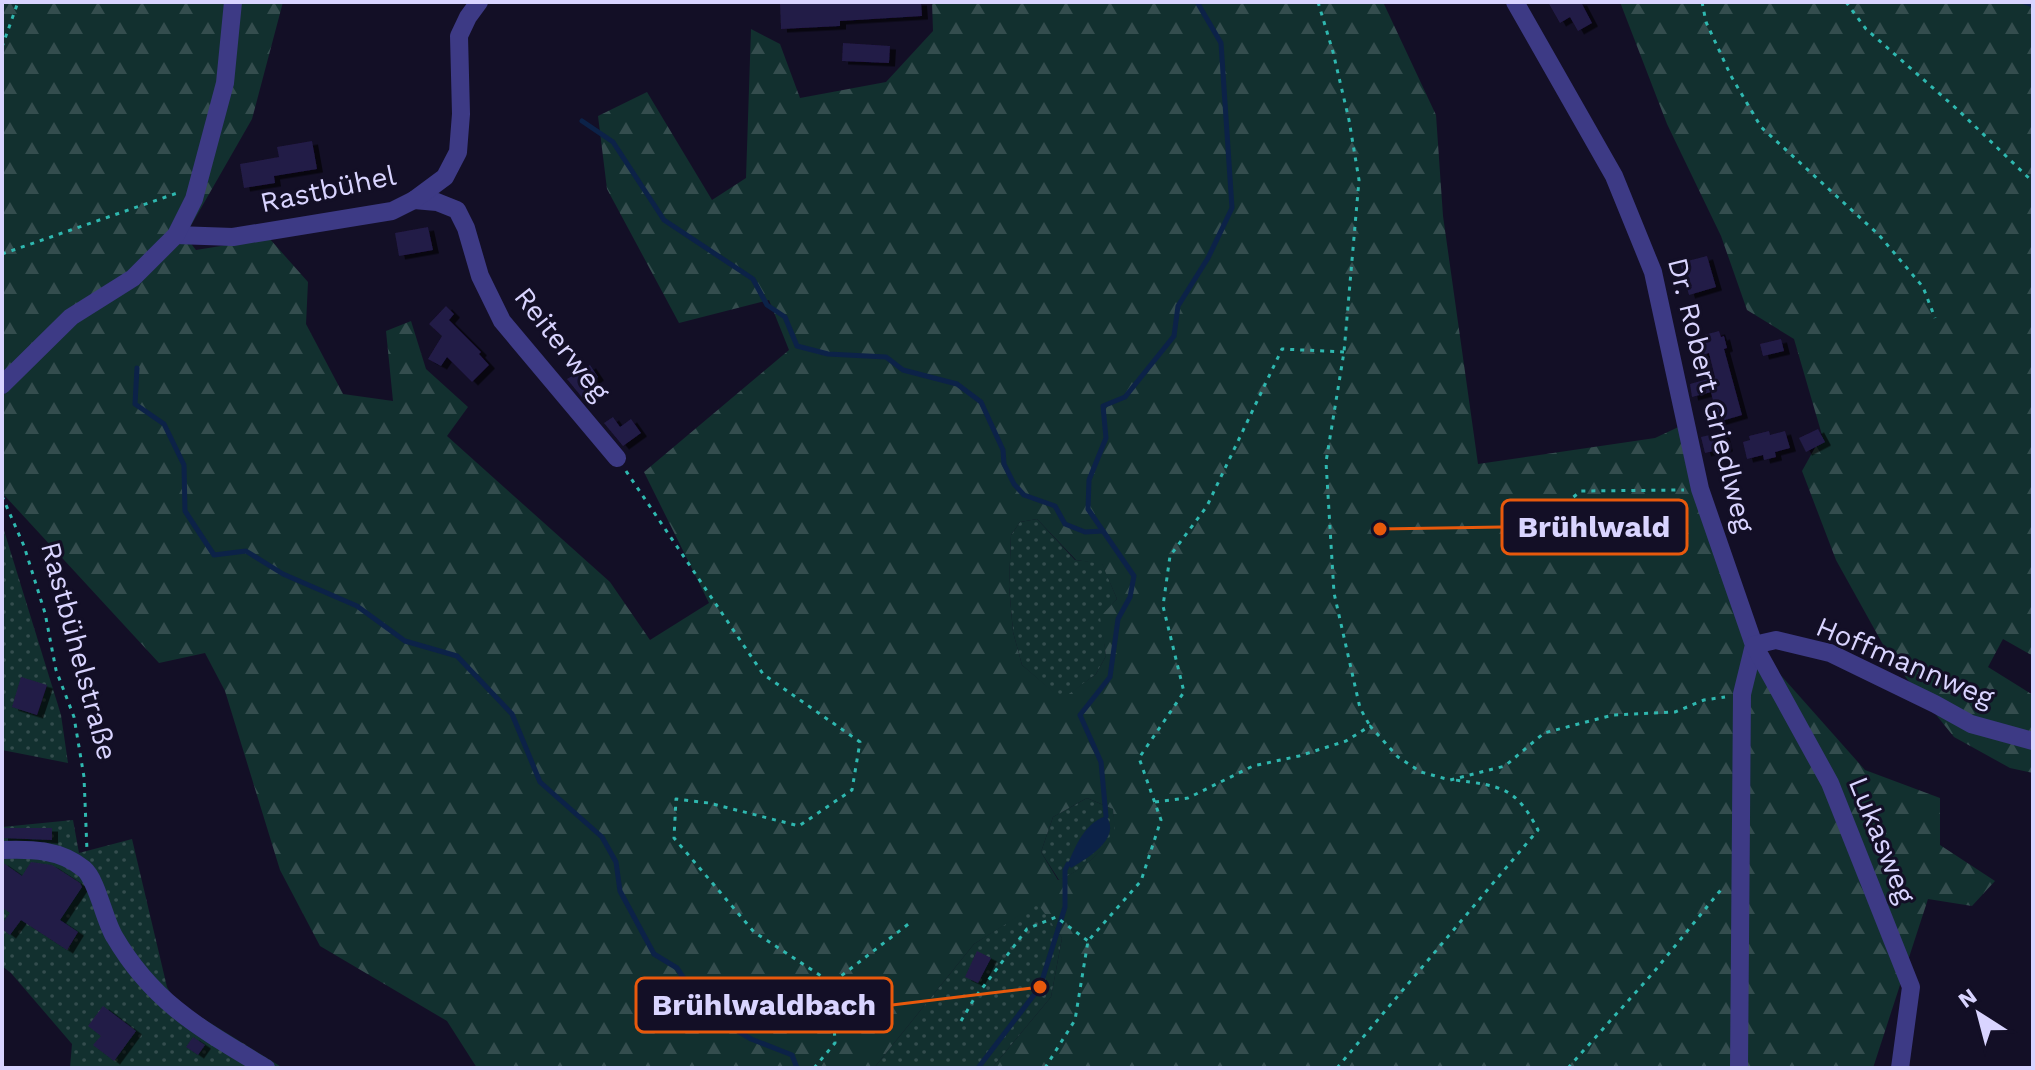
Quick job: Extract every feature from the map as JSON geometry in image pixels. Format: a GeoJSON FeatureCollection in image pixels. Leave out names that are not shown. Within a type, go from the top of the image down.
{"type":"FeatureCollection","features":[{"type":"Feature","properties":{"kind":"street"},"geometry":{"type":"LineString","coordinates":[[2,385],[71,317],[133,278],[176,235],[191,207],[225,83],[233,2]]}},
{"type":"Feature","properties":{"kind":"street","name":"Rastbühel"},"geometry":{"type":"LineString","coordinates":[[176,235],[233,237],[392,211],[414,200],[445,177],[458,152],[461,114],[459,36],[479,2]]}},
{"type":"Feature","properties":{"kind":"street","name":"Dr. Robert Griedlweg"},"geometry":{"type":"LineString","coordinates":[[1515,2],[1614,176],[1653,272],[1700,489],[1754,645]]}},
{"type":"Feature","properties":{"kind":"street","name":"Reiterweg"},"geometry":{"type":"LineString","coordinates":[[414,200],[437,202],[457,210],[466,228],[480,276],[502,321],[617,458]]}},
{"type":"Feature","properties":{"kind":"street","name":"Hoffmannweg"},"geometry":{"type":"LineString","coordinates":[[1754,645],[1776,640],[1830,653],[1971,724],[2033,741]]}},
{"type":"Feature","properties":{"kind":"street"},"geometry":{"type":"LineString","coordinates":[[1739,1068],[1742,694],[1754,645]]}},
{"type":"Feature","properties":{"kind":"street","name":"Lukasweg"},"geometry":{"type":"LineString","coordinates":[[1754,645],[1830,783],[1911,987],[1900,1068]]}},
{"type":"Feature","properties":{"kind":"street"},"geometry":{"type":"LineString","coordinates":[[2,850],[36,849],[66,857],[87,871],[112,932],[133,966],[158,995],[184,1018],[266,1068]]}},
{"type":"Feature","properties":{"kind":"path"},"geometry":{"type":"LineString","coordinates":[[2,47],[18,2]]}},
{"type":"Feature","properties":{"kind":"path"},"geometry":{"type":"LineString","coordinates":[[1318,2],[1349,120],[1359,180],[1344,352],[1326,462],[1334,593],[1360,708],[1370,726],[1398,757],[1421,772],[1450,780],[1496,786],[1526,805],[1538,830],[1337,1068]]}},
{"type":"Feature","properties":{"kind":"path"},"geometry":{"type":"LineString","coordinates":[[1702,2],[1706,22],[1731,76],[1761,127],[1879,235],[1923,287],[1935,318]]}},
{"type":"Feature","properties":{"kind":"path"},"geometry":{"type":"LineString","coordinates":[[1846,2],[1866,29],[1958,110],[2033,182]]}},
{"type":"Feature","properties":{"kind":"path"},"geometry":{"type":"LineString","coordinates":[[2,254],[197,186]]}},
{"type":"Feature","properties":{"kind":"path"},"geometry":{"type":"LineString","coordinates":[[1045,1068],[1075,1020],[1088,941],[1141,881],[1161,820],[1139,758],[1184,692],[1163,606],[1170,556],[1207,506],[1282,349],[1344,352]]}},
{"type":"Feature","properties":{"kind":"path"},"geometry":{"type":"LineString","coordinates":[[617,458],[763,674],[860,742],[852,790],[799,826],[709,803],[676,799],[674,838],[754,932],[832,983]]}},
{"type":"Feature","properties":{"kind":"path"},"geometry":{"type":"LineString","coordinates":[[1511,547],[1581,491],[1700,489]]}},
{"type":"Feature","properties":{"kind":"path","name":"Rastbühelstraße"},"geometry":{"type":"LineString","coordinates":[[2,496],[24,546],[45,613],[56,670],[74,717],[84,777],[87,871]]}},
{"type":"Feature","properties":{"kind":"path"},"geometry":{"type":"LineString","coordinates":[[1450,780],[1505,766],[1544,733],[1613,715],[1675,712],[1704,700],[1742,694]]}},
{"type":"Feature","properties":{"kind":"path"},"geometry":{"type":"LineString","coordinates":[[1155,802],[1188,798],[1253,766],[1346,741],[1370,726]]}},
{"type":"Feature","properties":{"kind":"path"},"geometry":{"type":"LineString","coordinates":[[1568,1068],[1653,973],[1723,888],[1741,856]]}},
{"type":"Feature","properties":{"kind":"path"},"geometry":{"type":"LineString","coordinates":[[961,1021],[1027,929],[1056,917],[1088,941]]}},
{"type":"Feature","properties":{"kind":"path"},"geometry":{"type":"LineString","coordinates":[[832,983],[911,922]]}},
{"type":"Feature","properties":{"kind":"path"},"geometry":{"type":"LineString","coordinates":[[814,1068],[835,1043],[832,983]]}},
{"type":"Feature","properties":{"kind":"green space"},"geometry":{"type":"Polygon","coordinates":[[[2,2],[283,2],[252,119],[185,236],[196,250],[269,238],[308,282],[306,324],[343,394],[393,401],[386,331],[411,321],[426,369],[468,407],[447,436],[610,582],[650,640],[709,603],[644,472],[789,350],[769,300],[679,323],[607,189],[598,116],[647,92],[712,200],[746,178],[751,29],[780,44],[800,98],[886,82],[933,31],[932,2],[1383,2],[1436,115],[1443,216],[1478,464],[1655,438],[1687,423],[1754,645],[1865,770],[1940,798],[1940,845],[1995,881],[1972,906],[1928,899],[1873,1068],[992,1068],[1051,997],[1062,938],[1038,904],[974,944],[874,1068],[477,1068],[447,1021],[320,946],[280,870],[225,691],[205,653],[159,663],[5,496],[2,498],[2,2]],[[1037,519],[1020,522],[1011,535],[1009,586],[1013,632],[1022,665],[1062,699],[1096,674],[1106,656],[1100,617],[1117,599],[1102,564],[1076,560],[1037,519]],[[1087,798],[1053,817],[1041,852],[1058,880],[1090,861],[1115,834],[1113,809],[1087,798]]]}},
{"type":"Feature","properties":{"kind":"green space"},"geometry":{"type":"Polygon","coordinates":[[[1620,2],[2033,2],[2033,656],[2003,639],[1988,667],[2033,695],[2033,773],[2010,768],[1954,737],[1891,659],[1836,560],[1802,471],[1822,435],[1794,339],[1747,310],[1721,236],[1667,124],[1620,2]]]}},
{"type":"Feature","properties":{"kind":"green space"},"geometry":{"type":"Polygon","coordinates":[[[1037,519],[1075,560],[1102,563],[1117,599],[1101,617],[1106,656],[1096,674],[1062,700],[1022,665],[1013,632],[1009,586],[1011,535],[1020,522],[1037,519]]]}},
{"type":"Feature","properties":{"kind":"green space"},"geometry":{"type":"Polygon","coordinates":[[[2,524],[61,715],[68,763],[2,750],[2,524]]]}},
{"type":"Feature","properties":{"kind":"green space"},"geometry":{"type":"Polygon","coordinates":[[[1087,798],[1113,809],[1116,834],[1090,861],[1059,880],[1041,852],[1053,817],[1087,798]]]}},
{"type":"Feature","properties":{"kind":"green space"},"geometry":{"type":"Polygon","coordinates":[[[73,820],[79,853],[132,839],[167,987],[175,1001],[283,1068],[70,1068],[72,1044],[2,966],[2,827],[73,820]]]}},
{"type":"Feature","properties":{"kind":"green space"},"geometry":{"type":"Polygon","coordinates":[[[1038,903],[1062,938],[1051,997],[992,1068],[874,1068],[974,944],[1038,903]]]}},
{"type":"Feature","properties":{"kind":"water"},"geometry":{"type":"Polygon","coordinates":[[[1106,816],[1110,832],[1106,839],[1094,853],[1071,868],[1068,864],[1082,836],[1092,824],[1106,816]]]}},
{"type":"Feature","properties":{"kind":"building"},"geometry":{"type":"Polygon","coordinates":[[[921,2],[922,16],[840,21],[840,26],[781,29],[780,3],[921,2]]]}},
{"type":"Feature","properties":{"kind":"building"},"geometry":{"type":"Polygon","coordinates":[[[1548,2],[1581,2],[1592,23],[1578,31],[1570,17],[1560,23],[1548,2]]]}},
{"type":"Feature","properties":{"kind":"building"},"geometry":{"type":"Polygon","coordinates":[[[843,43],[890,46],[889,63],[842,61],[843,43]]]}},
{"type":"Feature","properties":{"kind":"building"},"geometry":{"type":"Polygon","coordinates":[[[312,141],[317,169],[274,176],[275,183],[244,188],[240,164],[279,157],[277,147],[312,141]]]}},
{"type":"Feature","properties":{"kind":"building"},"geometry":{"type":"Polygon","coordinates":[[[428,227],[433,250],[399,256],[395,233],[428,227]]]}},
{"type":"Feature","properties":{"kind":"building"},"geometry":{"type":"Polygon","coordinates":[[[1707,256],[1716,287],[1689,295],[1680,263],[1707,256]]]}},
{"type":"Feature","properties":{"kind":"building"},"geometry":{"type":"Polygon","coordinates":[[[446,306],[454,314],[449,320],[481,352],[479,354],[489,365],[472,382],[447,357],[441,366],[428,359],[442,336],[429,324],[446,306]]]}},
{"type":"Feature","properties":{"kind":"building"},"geometry":{"type":"Polygon","coordinates":[[[1719,331],[1721,337],[1724,336],[1727,348],[1724,349],[1742,415],[1718,422],[1711,392],[1692,397],[1690,384],[1715,377],[1709,353],[1702,355],[1699,343],[1706,341],[1704,335],[1719,331]]]}},
{"type":"Feature","properties":{"kind":"building"},"geometry":{"type":"Polygon","coordinates":[[[1781,339],[1784,351],[1763,356],[1760,344],[1781,339]]]}},
{"type":"Feature","properties":{"kind":"building"},"geometry":{"type":"Polygon","coordinates":[[[590,365],[598,377],[587,385],[594,393],[585,401],[567,379],[590,365]]]}},
{"type":"Feature","properties":{"kind":"building"},"geometry":{"type":"Polygon","coordinates":[[[613,417],[620,427],[631,419],[641,433],[623,446],[604,423],[613,417]]]}},
{"type":"Feature","properties":{"kind":"building"},"geometry":{"type":"Polygon","coordinates":[[[1818,429],[1825,442],[1806,452],[1799,438],[1818,429]]]}},
{"type":"Feature","properties":{"kind":"building"},"geometry":{"type":"Polygon","coordinates":[[[1769,431],[1770,435],[1785,431],[1790,448],[1775,452],[1776,457],[1764,460],[1763,455],[1747,459],[1743,442],[1750,440],[1749,436],[1769,431]]]}},
{"type":"Feature","properties":{"kind":"building"},"geometry":{"type":"Polygon","coordinates":[[[1723,432],[1727,448],[1705,453],[1701,437],[1723,432]]]}},
{"type":"Feature","properties":{"kind":"building"},"geometry":{"type":"Polygon","coordinates":[[[21,677],[47,685],[37,715],[12,707],[21,677]]]}},
{"type":"Feature","properties":{"kind":"building"},"geometry":{"type":"Polygon","coordinates":[[[2,828],[52,828],[52,840],[2,838],[2,828]]]}},
{"type":"Feature","properties":{"kind":"building"},"geometry":{"type":"Polygon","coordinates":[[[2,862],[22,876],[31,862],[52,865],[80,883],[82,887],[60,920],[78,932],[67,950],[21,920],[10,935],[2,929],[10,913],[2,907],[2,862]]]}},
{"type":"Feature","properties":{"kind":"building"},"geometry":{"type":"Polygon","coordinates":[[[977,951],[991,958],[978,983],[965,977],[977,951]]]}},
{"type":"Feature","properties":{"kind":"building"},"geometry":{"type":"Polygon","coordinates":[[[103,1006],[136,1031],[114,1061],[93,1045],[101,1036],[88,1026],[103,1006]]]}},
{"type":"Feature","properties":{"kind":"building"},"geometry":{"type":"Polygon","coordinates":[[[193,1037],[205,1045],[198,1055],[186,1047],[193,1037]]]}},
{"type":"Feature","properties":{"kind":"waterway"},"geometry":{"type":"LineString","coordinates":[[1106,816],[1101,762],[1080,715],[1110,677],[1118,619],[1130,597],[1134,576],[1088,509],[1089,480],[1106,438],[1103,406],[1125,397],[1174,336],[1178,306],[1208,258],[1232,208],[1221,43],[1197,2]]}},
{"type":"Feature","properties":{"kind":"waterway"},"geometry":{"type":"LineString","coordinates":[[2024,2],[2033,5]]}},
{"type":"Feature","properties":{"kind":"waterway"},"geometry":{"type":"LineString","coordinates":[[582,121],[613,142],[664,220],[753,279],[767,305],[785,317],[797,346],[828,354],[886,357],[903,370],[957,384],[981,402],[1003,450],[1004,464],[1014,484],[1024,495],[1055,506],[1065,524],[1085,532],[1103,531]]}},
{"type":"Feature","properties":{"kind":"waterway"},"geometry":{"type":"LineString","coordinates":[[137,368],[135,404],[164,424],[184,465],[185,511],[214,555],[246,551],[283,574],[357,606],[405,641],[457,656],[512,714],[540,782],[602,837],[616,862],[620,891],[654,954],[677,968],[706,1012],[751,1039],[792,1055],[797,1068]]}},
{"type":"Feature","properties":{"kind":"waterway"},"geometry":{"type":"LineString","coordinates":[[978,1068],[1040,987],[1065,907],[1065,870],[1068,864]]}},
{"type":"Feature","properties":{"kind":"place","name":"Brühlwald"},"geometry":{"type":"Point","coordinates":[1380,529]}},
{"type":"Feature","properties":{"kind":"place","name":"Brühlwaldbach"},"geometry":{"type":"Point","coordinates":[1040,987]}}]}
